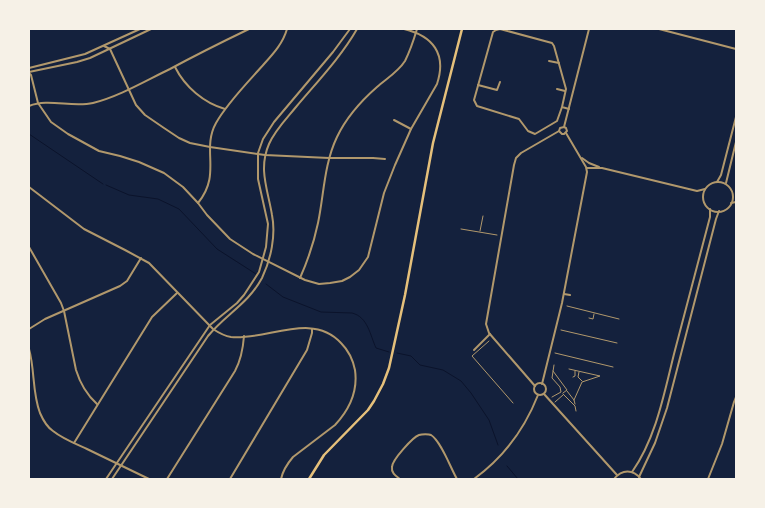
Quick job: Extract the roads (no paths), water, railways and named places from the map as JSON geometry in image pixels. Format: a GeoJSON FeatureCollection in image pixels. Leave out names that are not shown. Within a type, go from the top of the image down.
{"type":"FeatureCollection","features":[{"type":"Feature","properties":{"kind":"main road"},"geometry":{"type":"LineString","coordinates":[[309,479],[324,456],[368,410],[389,368],[405,295],[428,168],[462,29]]}},
{"type":"Feature","properties":{"kind":"street"},"geometry":{"type":"LineString","coordinates":[[29,68],[76,58],[140,29]]}},
{"type":"Feature","properties":{"kind":"street"},"geometry":{"type":"LineString","coordinates":[[30,73],[90,58],[151,29]]}},
{"type":"Feature","properties":{"kind":"street"},"geometry":{"type":"LineString","coordinates":[[29,106],[38,103],[91,103],[111,98],[249,29]]}},
{"type":"Feature","properties":{"kind":"street"},"geometry":{"type":"LineString","coordinates":[[198,203],[209,184],[211,135],[216,122],[276,51],[287,29]]}},
{"type":"Feature","properties":{"kind":"street"},"geometry":{"type":"LineString","coordinates":[[106,479],[210,325],[237,303],[259,272],[266,247],[268,224],[258,179],[258,153],[263,139],[274,122],[350,29]]}},
{"type":"Feature","properties":{"kind":"street"},"geometry":{"type":"LineString","coordinates":[[112,479],[213,330],[248,298],[262,278],[269,262],[273,243],[274,226],[264,177],[266,155],[270,143],[280,127],[339,55],[357,29]]}},
{"type":"Feature","properties":{"kind":"street"},"geometry":{"type":"LineString","coordinates":[[33,67],[30,73],[38,103],[51,122],[68,134],[100,151],[139,162],[164,173],[183,187],[207,216],[230,239],[247,251],[300,278],[319,284],[330,284],[350,277],[359,270],[368,257],[384,193],[395,165],[411,129],[437,84],[441,68],[441,60],[438,53],[428,40],[404,29]]}},
{"type":"Feature","properties":{"kind":"street"},"geometry":{"type":"LineString","coordinates":[[300,278],[307,263],[318,223],[329,158],[336,138],[349,117],[362,102],[393,74],[404,61],[418,29]]}},
{"type":"Feature","properties":{"kind":"street"},"geometry":{"type":"LineString","coordinates":[[500,29],[552,43],[559,63],[566,88],[562,107],[557,121],[538,133],[531,134],[528,132],[519,119],[476,106],[474,100],[492,35],[496,30],[500,29]]}},
{"type":"Feature","properties":{"kind":"street"},"geometry":{"type":"LineString","coordinates":[[538,395],[534,391],[535,386],[490,334],[486,324],[516,158],[564,127],[589,29]]}},
{"type":"Feature","properties":{"kind":"street"},"geometry":{"type":"LineString","coordinates":[[659,29],[736,49]]}},
{"type":"Feature","properties":{"kind":"street"},"geometry":{"type":"LineString","coordinates":[[110,49],[113,42]]}},
{"type":"Feature","properties":{"kind":"street"},"geometry":{"type":"LineString","coordinates":[[104,46],[110,49],[136,105],[164,128],[190,143],[210,148],[266,155],[385,159]]}},
{"type":"Feature","properties":{"kind":"street"},"geometry":{"type":"LineString","coordinates":[[549,61],[559,63]]}},
{"type":"Feature","properties":{"kind":"street"},"geometry":{"type":"LineString","coordinates":[[174,66],[185,84],[192,90],[216,106],[226,109]]}},
{"type":"Feature","properties":{"kind":"street"},"geometry":{"type":"LineString","coordinates":[[478,85],[497,90],[500,82]]}},
{"type":"Feature","properties":{"kind":"street"},"geometry":{"type":"LineString","coordinates":[[557,89],[565,91]]}},
{"type":"Feature","properties":{"kind":"street"},"geometry":{"type":"LineString","coordinates":[[562,107],[569,109]]}},
{"type":"Feature","properties":{"kind":"street"},"geometry":{"type":"LineString","coordinates":[[717,182],[721,175],[736,117]]}},
{"type":"Feature","properties":{"kind":"street"},"geometry":{"type":"LineString","coordinates":[[394,120],[411,129]]}},
{"type":"Feature","properties":{"kind":"street"},"geometry":{"type":"LineString","coordinates":[[542,384],[564,294],[587,168],[566,133],[567,129],[564,127]]}},
{"type":"Feature","properties":{"kind":"street"},"geometry":{"type":"LineString","coordinates":[[560,131],[562,134],[566,133]]}},
{"type":"Feature","properties":{"kind":"street"},"geometry":{"type":"LineString","coordinates":[[726,184],[736,142]]}},
{"type":"Feature","properties":{"kind":"street"},"geometry":{"type":"LineString","coordinates":[[580,156],[589,163],[602,168],[697,191],[717,182],[726,184],[731,190],[732,197],[728,208],[720,212],[716,219],[667,408],[655,443],[640,478],[632,472],[624,472],[617,475],[614,479]]}},
{"type":"Feature","properties":{"kind":"street"},"geometry":{"type":"LineString","coordinates":[[587,168],[593,165]]}},
{"type":"Feature","properties":{"kind":"street"},"geometry":{"type":"LineString","coordinates":[[587,168],[602,168]]}},
{"type":"Feature","properties":{"kind":"street"},"geometry":{"type":"LineString","coordinates":[[586,177],[590,170],[595,168]]}},
{"type":"Feature","properties":{"kind":"street"},"geometry":{"type":"LineString","coordinates":[[29,187],[84,229],[149,263],[213,330],[233,337],[312,328],[324,331],[334,337],[345,348],[354,366],[356,378],[355,390],[350,404],[340,420],[293,457],[286,466],[281,479]]}},
{"type":"Feature","properties":{"kind":"street"},"geometry":{"type":"LineString","coordinates":[[703,197],[705,189]]}},
{"type":"Feature","properties":{"kind":"street"},"geometry":{"type":"LineString","coordinates":[[697,191],[710,209],[720,212]]}},
{"type":"Feature","properties":{"kind":"street"},"geometry":{"type":"LineString","coordinates":[[731,203],[736,201],[732,197]]}},
{"type":"Feature","properties":{"kind":"street"},"geometry":{"type":"LineString","coordinates":[[632,472],[638,464],[649,440],[661,405],[710,217],[710,209]]}},
{"type":"Feature","properties":{"kind":"street"},"geometry":{"type":"LineString","coordinates":[[480,232],[483,216]]}},
{"type":"Feature","properties":{"kind":"street"},"geometry":{"type":"LineString","coordinates":[[461,229],[497,235]]}},
{"type":"Feature","properties":{"kind":"street"},"geometry":{"type":"LineString","coordinates":[[29,247],[64,311],[78,379],[97,404]]}},
{"type":"Feature","properties":{"kind":"street"},"geometry":{"type":"LineString","coordinates":[[29,330],[45,319],[120,286],[127,281],[141,258]]}},
{"type":"Feature","properties":{"kind":"street"},"geometry":{"type":"LineString","coordinates":[[74,443],[152,317],[177,293]]}},
{"type":"Feature","properties":{"kind":"street"},"geometry":{"type":"LineString","coordinates":[[564,294],[570,296]]}},
{"type":"Feature","properties":{"kind":"street"},"geometry":{"type":"LineString","coordinates":[[567,306],[618,319]]}},
{"type":"Feature","properties":{"kind":"street"},"geometry":{"type":"LineString","coordinates":[[589,318],[593,319],[594,313]]}},
{"type":"Feature","properties":{"kind":"street"},"geometry":{"type":"LineString","coordinates":[[559,316],[564,317]]}},
{"type":"Feature","properties":{"kind":"street"},"geometry":{"type":"LineString","coordinates":[[230,479],[307,350],[312,328]]}},
{"type":"Feature","properties":{"kind":"street"},"geometry":{"type":"LineString","coordinates":[[561,330],[617,343]]}},
{"type":"Feature","properties":{"kind":"street"},"geometry":{"type":"LineString","coordinates":[[474,350],[490,334]]}},
{"type":"Feature","properties":{"kind":"street"},"geometry":{"type":"LineString","coordinates":[[167,479],[240,362],[244,348],[244,336]]}},
{"type":"Feature","properties":{"kind":"street"},"geometry":{"type":"LineString","coordinates":[[489,341],[472,356],[513,403]]}},
{"type":"Feature","properties":{"kind":"street"},"geometry":{"type":"LineString","coordinates":[[29,349],[40,413],[46,424],[54,432],[74,443],[149,479]]}},
{"type":"Feature","properties":{"kind":"street"},"geometry":{"type":"LineString","coordinates":[[555,353],[613,366]]}},
{"type":"Feature","properties":{"kind":"street"},"geometry":{"type":"LineString","coordinates":[[554,366],[552,378],[560,387],[562,393],[575,406]]}},
{"type":"Feature","properties":{"kind":"street"},"geometry":{"type":"LineString","coordinates":[[569,368],[600,376],[582,382],[574,400]]}},
{"type":"Feature","properties":{"kind":"street"},"geometry":{"type":"LineString","coordinates":[[573,377],[575,376],[575,370]]}},
{"type":"Feature","properties":{"kind":"street"},"geometry":{"type":"LineString","coordinates":[[553,371],[574,400],[576,411]]}},
{"type":"Feature","properties":{"kind":"street"},"geometry":{"type":"LineString","coordinates":[[579,371],[578,377],[582,382]]}},
{"type":"Feature","properties":{"kind":"street"},"geometry":{"type":"LineString","coordinates":[[535,386],[542,384]]}},
{"type":"Feature","properties":{"kind":"street"},"geometry":{"type":"LineString","coordinates":[[542,384],[546,389],[544,394]]}},
{"type":"Feature","properties":{"kind":"street"},"geometry":{"type":"LineString","coordinates":[[166,390],[170,393]]}},
{"type":"Feature","properties":{"kind":"street"},"geometry":{"type":"LineString","coordinates":[[552,397],[567,390]]}},
{"type":"Feature","properties":{"kind":"street"},"geometry":{"type":"LineString","coordinates":[[555,402],[562,393]]}},
{"type":"Feature","properties":{"kind":"street"},"geometry":{"type":"LineString","coordinates":[[544,394],[617,475]]}},
{"type":"Feature","properties":{"kind":"street"},"geometry":{"type":"LineString","coordinates":[[538,395],[544,394]]}},
{"type":"Feature","properties":{"kind":"street"},"geometry":{"type":"LineString","coordinates":[[474,479],[485,471],[513,440],[526,421],[538,395]]}},
{"type":"Feature","properties":{"kind":"street"},"geometry":{"type":"LineString","coordinates":[[161,397],[165,400]]}},
{"type":"Feature","properties":{"kind":"street"},"geometry":{"type":"LineString","coordinates":[[708,479],[716,462],[736,397]]}},
{"type":"Feature","properties":{"kind":"street"},"geometry":{"type":"LineString","coordinates":[[400,479],[393,473],[392,462],[410,441],[419,435],[426,434],[431,436],[440,445],[457,479]]}},
{"type":"Feature","properties":{"kind":"waterway"},"geometry":{"type":"LineString","coordinates":[[29,134],[103,184]]}},
{"type":"Feature","properties":{"kind":"waterway"},"geometry":{"type":"LineString","coordinates":[[106,185],[129,195],[158,199],[179,209],[217,249],[256,274]]}},
{"type":"Feature","properties":{"kind":"waterway"},"geometry":{"type":"LineString","coordinates":[[266,284],[283,297],[321,312],[352,313],[357,315],[362,318],[368,327],[376,348],[389,352]]}},
{"type":"Feature","properties":{"kind":"waterway"},"geometry":{"type":"LineString","coordinates":[[397,353],[411,356],[420,365],[443,370],[461,381],[489,420],[498,445]]}},
{"type":"Feature","properties":{"kind":"waterway"},"geometry":{"type":"LineString","coordinates":[[507,466],[518,479]]}}]}
